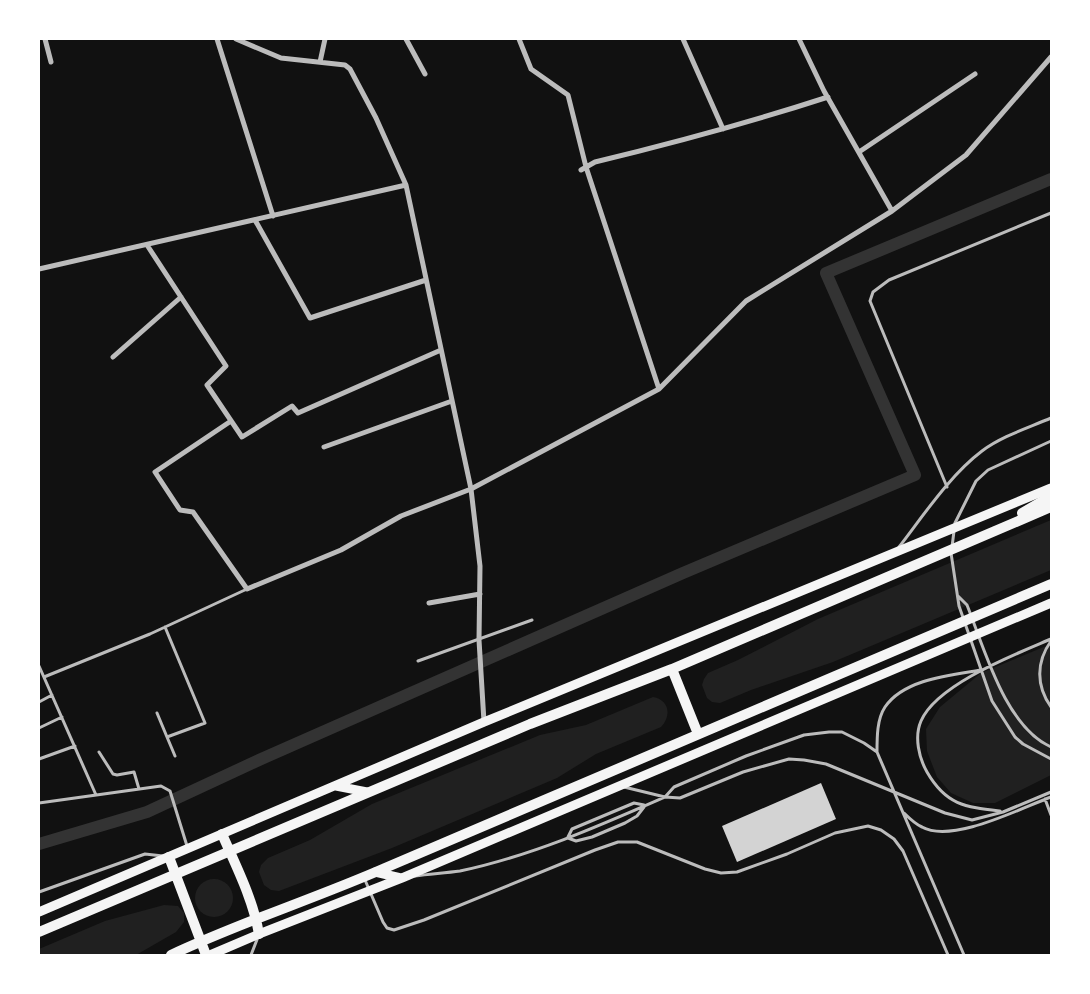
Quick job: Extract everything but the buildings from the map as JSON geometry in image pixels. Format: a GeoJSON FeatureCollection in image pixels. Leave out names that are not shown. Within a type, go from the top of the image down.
{"type":"FeatureCollection","features":[{"type":"Feature","properties":{"kind":"highway"},"geometry":{"type":"LineString","coordinates":[[987,534],[1051,496]]}},
{"type":"Feature","properties":{"kind":"highway"},"geometry":{"type":"LineString","coordinates":[[39,932],[530,724],[672,669],[1051,507]]}},
{"type":"Feature","properties":{"kind":"highway"},"geometry":{"type":"LineString","coordinates":[[172,955],[256,918],[364,877],[1051,584]]}},
{"type":"Feature","properties":{"kind":"highway"},"geometry":{"type":"LineString","coordinates":[[672,669],[698,734]]}},
{"type":"Feature","properties":{"kind":"highway"},"geometry":{"type":"LineString","coordinates":[[222,834],[256,918],[259,934]]}},
{"type":"Feature","properties":{"kind":"highway"},"geometry":{"type":"LineString","coordinates":[[168,857],[206,955]]}},
{"type":"Feature","properties":{"kind":"main road"},"geometry":{"type":"LineString","coordinates":[[39,912],[484,722],[1051,488]]}},
{"type":"Feature","properties":{"kind":"main road"},"geometry":{"type":"LineString","coordinates":[[210,955],[402,878],[1051,603]]}},
{"type":"Feature","properties":{"kind":"main road"},"geometry":{"type":"LineString","coordinates":[[335,786],[367,792]]}},
{"type":"Feature","properties":{"kind":"main road"},"geometry":{"type":"LineString","coordinates":[[375,872],[402,878]]}},
{"type":"Feature","properties":{"kind":"street"},"geometry":{"type":"LineString","coordinates":[[45,39],[51,62]]}},
{"type":"Feature","properties":{"kind":"street"},"geometry":{"type":"LineString","coordinates":[[217,39],[273,216]]}},
{"type":"Feature","properties":{"kind":"street"},"geometry":{"type":"LineString","coordinates":[[236,39],[281,58],[345,65],[350,69],[376,118],[406,185],[471,489],[480,566],[479,640],[484,722]]}},
{"type":"Feature","properties":{"kind":"street"},"geometry":{"type":"LineString","coordinates":[[320,62],[325,39]]}},
{"type":"Feature","properties":{"kind":"street"},"geometry":{"type":"LineString","coordinates":[[406,39],[426,74]]}},
{"type":"Feature","properties":{"kind":"street"},"geometry":{"type":"LineString","coordinates":[[518,39],[531,69],[568,95],[583,169],[659,389]]}},
{"type":"Feature","properties":{"kind":"street"},"geometry":{"type":"LineString","coordinates":[[683,39],[723,129]]}},
{"type":"Feature","properties":{"kind":"street"},"geometry":{"type":"LineString","coordinates":[[799,39],[828,97],[892,211]]}},
{"type":"Feature","properties":{"kind":"street"},"geometry":{"type":"LineString","coordinates":[[231,421],[155,472],[180,510],[193,512],[247,589],[341,550],[401,516],[471,489],[659,389],[746,301],[892,211],[966,155],[1051,57]]}},
{"type":"Feature","properties":{"kind":"street"},"geometry":{"type":"LineString","coordinates":[[859,152],[974,74]]}},
{"type":"Feature","properties":{"kind":"street"},"geometry":{"type":"LineString","coordinates":[[583,169],[595,162],[723,129],[828,97]]}},
{"type":"Feature","properties":{"kind":"street"},"geometry":{"type":"LineString","coordinates":[[39,270],[406,185]]}},
{"type":"Feature","properties":{"kind":"street"},"geometry":{"type":"LineString","coordinates":[[255,220],[310,318],[426,280]]}},
{"type":"Feature","properties":{"kind":"street"},"geometry":{"type":"LineString","coordinates":[[147,245],[226,366],[207,385],[242,437],[292,406],[298,413],[441,350]]}},
{"type":"Feature","properties":{"kind":"street"},"geometry":{"type":"LineString","coordinates":[[113,357],[181,297]]}},
{"type":"Feature","properties":{"kind":"street"},"geometry":{"type":"LineString","coordinates":[[324,448],[452,401]]}},
{"type":"Feature","properties":{"kind":"street"},"geometry":{"type":"LineString","coordinates":[[429,603],[480,594]]}},
{"type":"Feature","properties":{"kind":"lane"},"geometry":{"type":"LineString","coordinates":[[947,487],[870,301],[873,292],[889,280],[1051,212]]}},
{"type":"Feature","properties":{"kind":"lane"},"geometry":{"type":"LineString","coordinates":[[895,552],[969,462],[983,450],[1002,439],[1051,418]]}},
{"type":"Feature","properties":{"kind":"lane"},"geometry":{"type":"LineString","coordinates":[[1051,441],[988,470],[976,481],[954,522],[951,555],[958,606],[986,688],[998,713],[1008,729],[1023,744],[1051,759]]}},
{"type":"Feature","properties":{"kind":"lane"},"geometry":{"type":"LineString","coordinates":[[44,677],[164,628],[247,589]]}},
{"type":"Feature","properties":{"kind":"lane"},"geometry":{"type":"LineString","coordinates":[[958,595],[967,605],[1001,691],[1013,713],[1026,730],[1051,747]]}},
{"type":"Feature","properties":{"kind":"lane"},"geometry":{"type":"LineString","coordinates":[[418,661],[532,620]]}},
{"type":"Feature","properties":{"kind":"lane"},"geometry":{"type":"LineString","coordinates":[[164,628],[205,723],[167,737]]}},
{"type":"Feature","properties":{"kind":"lane"},"geometry":{"type":"LineString","coordinates":[[1003,812],[977,809],[957,803],[944,795],[934,784],[923,764],[918,746],[920,721],[935,701],[981,670],[1051,640]]}},
{"type":"Feature","properties":{"kind":"lane"},"geometry":{"type":"LineString","coordinates":[[1051,640],[1044,653],[1039,673],[1043,694],[1051,707]]}},
{"type":"Feature","properties":{"kind":"lane"},"geometry":{"type":"LineString","coordinates":[[39,666],[96,795]]}},
{"type":"Feature","properties":{"kind":"lane"},"geometry":{"type":"LineString","coordinates":[[964,955],[877,752],[880,720],[885,707],[897,694],[936,677],[981,670]]}},
{"type":"Feature","properties":{"kind":"lane"},"geometry":{"type":"LineString","coordinates":[[39,702],[52,695]]}},
{"type":"Feature","properties":{"kind":"lane"},"geometry":{"type":"LineString","coordinates":[[157,714],[175,756]]}},
{"type":"Feature","properties":{"kind":"lane"},"geometry":{"type":"LineString","coordinates":[[39,728],[62,717]]}},
{"type":"Feature","properties":{"kind":"lane"},"geometry":{"type":"LineString","coordinates":[[402,878],[461,870],[513,857],[567,838],[665,797],[674,787],[746,756],[804,735],[842,732],[877,752]]}},
{"type":"Feature","properties":{"kind":"lane"},"geometry":{"type":"LineString","coordinates":[[39,760],[75,746]]}},
{"type":"Feature","properties":{"kind":"lane"},"geometry":{"type":"LineString","coordinates":[[99,752],[113,774],[134,772],[139,789]]}},
{"type":"Feature","properties":{"kind":"lane"},"geometry":{"type":"LineString","coordinates":[[620,786],[665,797],[680,798],[763,765],[789,759],[826,764],[945,813],[972,820],[1003,812],[1051,792]]}},
{"type":"Feature","properties":{"kind":"lane"},"geometry":{"type":"LineString","coordinates":[[39,804],[161,786],[170,791],[188,849]]}},
{"type":"Feature","properties":{"kind":"lane"},"geometry":{"type":"LineString","coordinates":[[903,813],[922,828],[936,831],[952,831],[994,820],[1051,797]]}},
{"type":"Feature","properties":{"kind":"lane"},"geometry":{"type":"LineString","coordinates":[[1045,799],[1051,815]]}},
{"type":"Feature","properties":{"kind":"lane"},"geometry":{"type":"LineString","coordinates":[[567,838],[572,829],[634,803],[646,806]]}},
{"type":"Feature","properties":{"kind":"lane"},"geometry":{"type":"LineString","coordinates":[[567,838],[576,841],[592,837],[638,816],[646,806]]}},
{"type":"Feature","properties":{"kind":"lane"},"geometry":{"type":"LineString","coordinates":[[364,877],[383,922],[387,928],[394,930],[424,920],[618,842],[638,842],[721,873],[737,872],[787,854],[835,833],[868,826],[881,830],[894,839],[904,851],[948,955]]}},
{"type":"Feature","properties":{"kind":"lane"},"geometry":{"type":"LineString","coordinates":[[39,892],[145,854],[168,857]]}},
{"type":"Feature","properties":{"kind":"lane"},"geometry":{"type":"LineString","coordinates":[[251,955],[259,934]]}},
{"type":"Feature","properties":{"kind":"shaded area"},"geometry":{"type":"Polygon","coordinates":[[[1051,520],[1051,570],[833,662],[751,690],[720,703],[712,702],[707,698],[702,685],[708,673],[738,660],[818,619],[1051,520]]]}},
{"type":"Feature","properties":{"kind":"shaded area"},"geometry":{"type":"Polygon","coordinates":[[[1051,644],[1051,775],[995,803],[973,803],[951,793],[937,777],[927,751],[926,729],[940,707],[981,673],[1051,644]]]}},
{"type":"Feature","properties":{"kind":"shaded area"},"geometry":{"type":"Polygon","coordinates":[[[653,697],[663,701],[667,709],[667,718],[661,727],[596,754],[557,778],[392,848],[279,891],[271,890],[264,885],[259,872],[261,865],[268,858],[310,840],[372,804],[540,735],[586,725],[653,697]]]}},
{"type":"Feature","properties":{"kind":"shaded area"},"geometry":{"type":"Polygon","coordinates":[[[214,879],[228,884],[233,898],[228,912],[214,917],[200,912],[195,898],[200,884],[214,879]]]}},
{"type":"Feature","properties":{"kind":"shaded area"},"geometry":{"type":"Polygon","coordinates":[[[164,905],[178,906],[184,913],[184,922],[176,932],[136,955],[39,955],[39,949],[105,921],[164,905]]]}},
{"type":"Feature","properties":{"kind":"waterway"},"geometry":{"type":"LineString","coordinates":[[39,844],[147,812],[259,760],[683,573],[915,475],[826,273],[1051,179]]}}]}
